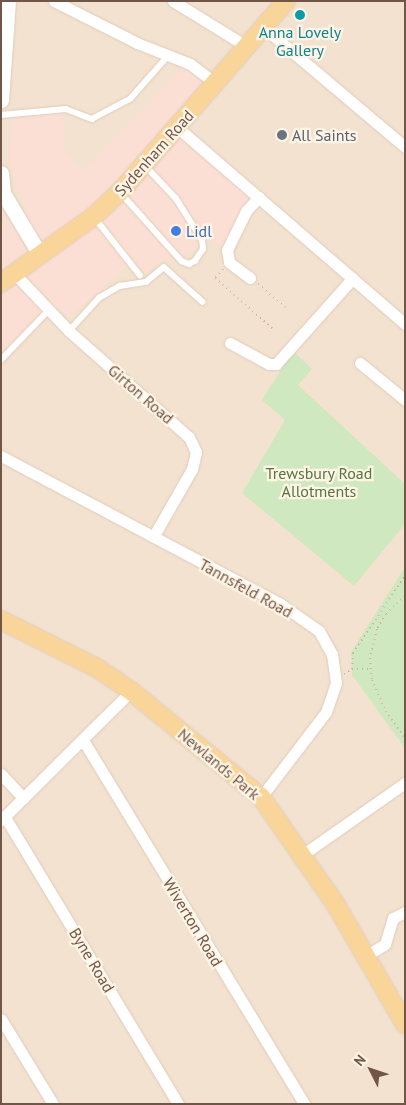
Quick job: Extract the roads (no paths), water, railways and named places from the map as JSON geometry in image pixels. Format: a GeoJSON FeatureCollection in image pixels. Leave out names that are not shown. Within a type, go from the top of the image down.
{"type":"FeatureCollection","features":[{"type":"Feature","properties":{"kind":"main road","name":"Sydenham Road"},"geometry":{"type":"LineString","coordinates":[[8,278],[94,216],[120,192],[178,128],[286,1]]}},
{"type":"Feature","properties":{"kind":"main road","name":"Newlands Park"},"geometry":{"type":"LineString","coordinates":[[1,620],[98,668],[131,690],[261,797],[302,855],[367,956],[403,1018]]}},
{"type":"Feature","properties":{"kind":"street"},"geometry":{"type":"LineString","coordinates":[[1,100],[8,1]]}},
{"type":"Feature","properties":{"kind":"street"},"geometry":{"type":"LineString","coordinates":[[54,1],[168,56],[190,64],[215,83]]}},
{"type":"Feature","properties":{"kind":"street"},"geometry":{"type":"LineString","coordinates":[[174,1],[246,46]]}},
{"type":"Feature","properties":{"kind":"street"},"geometry":{"type":"LineString","coordinates":[[262,27],[405,146]]}},
{"type":"Feature","properties":{"kind":"street"},"geometry":{"type":"LineString","coordinates":[[178,128],[405,324]]}},
{"type":"Feature","properties":{"kind":"street"},"geometry":{"type":"LineString","coordinates":[[1,173],[4,202],[39,254]]}},
{"type":"Feature","properties":{"kind":"street"},"geometry":{"type":"LineString","coordinates":[[250,278],[229,262],[227,250],[246,211],[259,196]]}},
{"type":"Feature","properties":{"kind":"street","name":"Girton Road"},"geometry":{"type":"LineString","coordinates":[[8,278],[48,311],[189,437],[196,452],[192,469],[153,537]]}},
{"type":"Feature","properties":{"kind":"street"},"geometry":{"type":"LineString","coordinates":[[230,342],[269,364],[276,364],[353,278]]}},
{"type":"Feature","properties":{"kind":"street"},"geometry":{"type":"LineString","coordinates":[[360,362],[405,400]]}},
{"type":"Feature","properties":{"kind":"street","name":"Tannsfeld Road"},"geometry":{"type":"LineString","coordinates":[[1,456],[279,603],[318,631],[332,654],[336,680],[326,712],[261,797]]}},
{"type":"Feature","properties":{"kind":"street"},"geometry":{"type":"LineString","coordinates":[[3,818],[131,690]]}},
{"type":"Feature","properties":{"kind":"street","name":"Wiverton Road"},"geometry":{"type":"LineString","coordinates":[[83,740],[304,1104]]}},
{"type":"Feature","properties":{"kind":"street"},"geometry":{"type":"LineString","coordinates":[[1,774],[23,798]]}},
{"type":"Feature","properties":{"kind":"street"},"geometry":{"type":"LineString","coordinates":[[302,855],[405,783]]}},
{"type":"Feature","properties":{"kind":"street","name":"Byne Road"},"geometry":{"type":"LineString","coordinates":[[3,818],[178,1104]]}},
{"type":"Feature","properties":{"kind":"street"},"geometry":{"type":"LineString","coordinates":[[367,956],[385,944],[393,918],[405,912]]}},
{"type":"Feature","properties":{"kind":"street"},"geometry":{"type":"LineString","coordinates":[[1,1019],[53,1104]]}},
{"type":"Feature","properties":{"kind":"lane"},"geometry":{"type":"LineString","coordinates":[[1,115],[66,109],[92,119],[130,99],[168,56]]}},
{"type":"Feature","properties":{"kind":"lane"},"geometry":{"type":"LineString","coordinates":[[120,192],[175,254],[189,264],[199,256],[202,240],[176,199],[144,166]]}},
{"type":"Feature","properties":{"kind":"lane"},"geometry":{"type":"LineString","coordinates":[[94,216],[140,275]]}},
{"type":"Feature","properties":{"kind":"lane"},"geometry":{"type":"LineString","coordinates":[[69,331],[99,298],[120,286],[146,282],[164,268],[203,302]]}},
{"type":"Feature","properties":{"kind":"lane"},"geometry":{"type":"LineString","coordinates":[[1,360],[48,311]]}},
{"type":"Feature","properties":{"kind":"place","name":"Anna Lovely Gallery"},"geometry":{"type":"Point","coordinates":[300,15]}},
{"type":"Feature","properties":{"kind":"place","name":"All Saints"},"geometry":{"type":"Point","coordinates":[282,135]}},
{"type":"Feature","properties":{"kind":"place","name":"Lidl"},"geometry":{"type":"Point","coordinates":[176,231]}},
{"type":"Feature","properties":{"kind":"park label","name":"Trewsbury Road Allotments"},"geometry":{"type":"Point","coordinates":[319,482]}}]}
